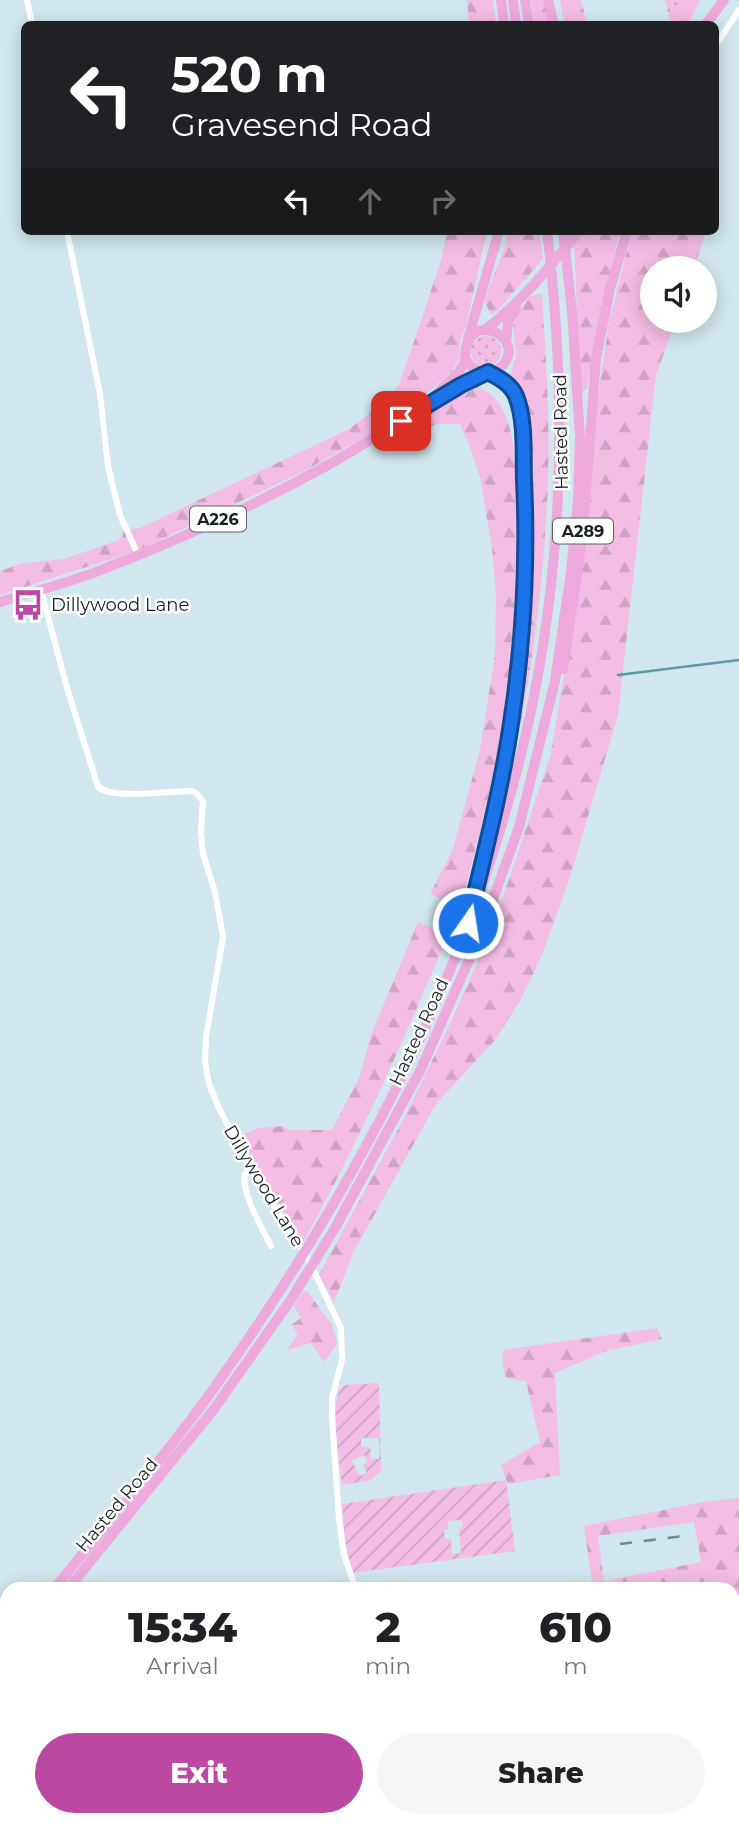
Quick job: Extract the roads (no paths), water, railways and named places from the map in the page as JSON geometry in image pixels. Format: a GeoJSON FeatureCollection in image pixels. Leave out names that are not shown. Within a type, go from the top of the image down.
{"type":"FeatureCollection","features":[{"type":"Feature","properties":{"kind":"main road"},"geometry":{"type":"LineString","coordinates":[[501,0],[504,21]]}},
{"type":"Feature","properties":{"kind":"main road"},"geometry":{"type":"LineString","coordinates":[[513,0],[516,21]]}},
{"type":"Feature","properties":{"kind":"main road"},"geometry":{"type":"LineString","coordinates":[[525,0],[528,21]]}},
{"type":"Feature","properties":{"kind":"main road"},"geometry":{"type":"LineString","coordinates":[[548,0],[553,21]]}},
{"type":"Feature","properties":{"kind":"main road"},"geometry":{"type":"LineString","coordinates":[[708,21],[724,0]]}},
{"type":"Feature","properties":{"kind":"main road"},"geometry":{"type":"LineString","coordinates":[[498,235],[466,347],[466,360],[474,368],[488,372],[503,365],[508,353],[506,341],[509,318],[528,291]]}},
{"type":"Feature","properties":{"kind":"main road","name":"Hasted Road"},"geometry":{"type":"LineString","coordinates":[[60,1582],[204,1402],[279,1294],[380,1121],[439,996],[468,923],[518,770],[540,657],[552,576],[558,501],[560,391],[547,235]]}},
{"type":"Feature","properties":{"kind":"main road","name":"Hasted Road"},"geometry":{"type":"LineString","coordinates":[[74,1582],[214,1409],[290,1301],[335,1228],[421,1069],[480,935],[519,827],[536,765],[555,681],[572,572],[580,437],[572,311],[563,235]]}},
{"type":"Feature","properties":{"kind":"main road"},"geometry":{"type":"LineString","coordinates":[[466,347],[474,334],[485,330],[507,313],[576,235]]}},
{"type":"Feature","properties":{"kind":"main road","name":"A289"},"geometry":{"type":"LineString","coordinates":[[519,827],[544,761],[566,653],[583,533],[596,358],[610,289],[626,235]]}},
{"type":"Feature","properties":{"kind":"main road"},"geometry":{"type":"LineString","coordinates":[[485,330],[496,331],[506,341]]}},
{"type":"Feature","properties":{"kind":"main road","name":"A226"},"geometry":{"type":"LineString","coordinates":[[422,406],[451,380],[466,360]]}},
{"type":"Feature","properties":{"kind":"main road","name":"A226"},"geometry":{"type":"LineString","coordinates":[[0,602],[106,569],[237,511],[326,466],[422,406],[488,372]]}},
{"type":"Feature","properties":{"kind":"main road","name":"A289"},"geometry":{"type":"LineString","coordinates":[[468,923],[510,731],[522,634],[526,567],[525,502],[517,402],[513,391],[505,382],[488,372]]}},
{"type":"Feature","properties":{"kind":"street"},"geometry":{"type":"LineString","coordinates":[[27,0],[31,21]]}},
{"type":"Feature","properties":{"kind":"street"},"geometry":{"type":"LineString","coordinates":[[719,40],[739,10]]}},
{"type":"Feature","properties":{"kind":"street"},"geometry":{"type":"LineString","coordinates":[[68,235],[100,394],[111,479],[120,515],[138,555]]}},
{"type":"Feature","properties":{"kind":"street","name":"Dillywood Lane"},"geometry":{"type":"LineString","coordinates":[[41,590],[66,688],[97,787],[106,792],[124,793],[191,791],[203,801],[203,853],[215,892],[223,937],[206,1037],[205,1061],[209,1084],[251,1170],[290,1232],[341,1328],[342,1360],[332,1398],[332,1417],[342,1543],[354,1582]]}},
{"type":"Feature","properties":{"kind":"street"},"geometry":{"type":"LineString","coordinates":[[251,1170],[245,1174],[244,1180],[252,1207],[271,1246]]}},
{"type":"Feature","properties":{"kind":"waterway"},"geometry":{"type":"LineString","coordinates":[[618,675],[739,660]]}},
{"type":"Feature","properties":{"kind":"railway"},"geometry":{"type":"LineString","coordinates":[[620,1544],[691,1535]]}},
{"type":"Feature","properties":{"kind":"place","name":"Dillywood Lane"},"geometry":{"type":"Point","coordinates":[28,605]}}]}
